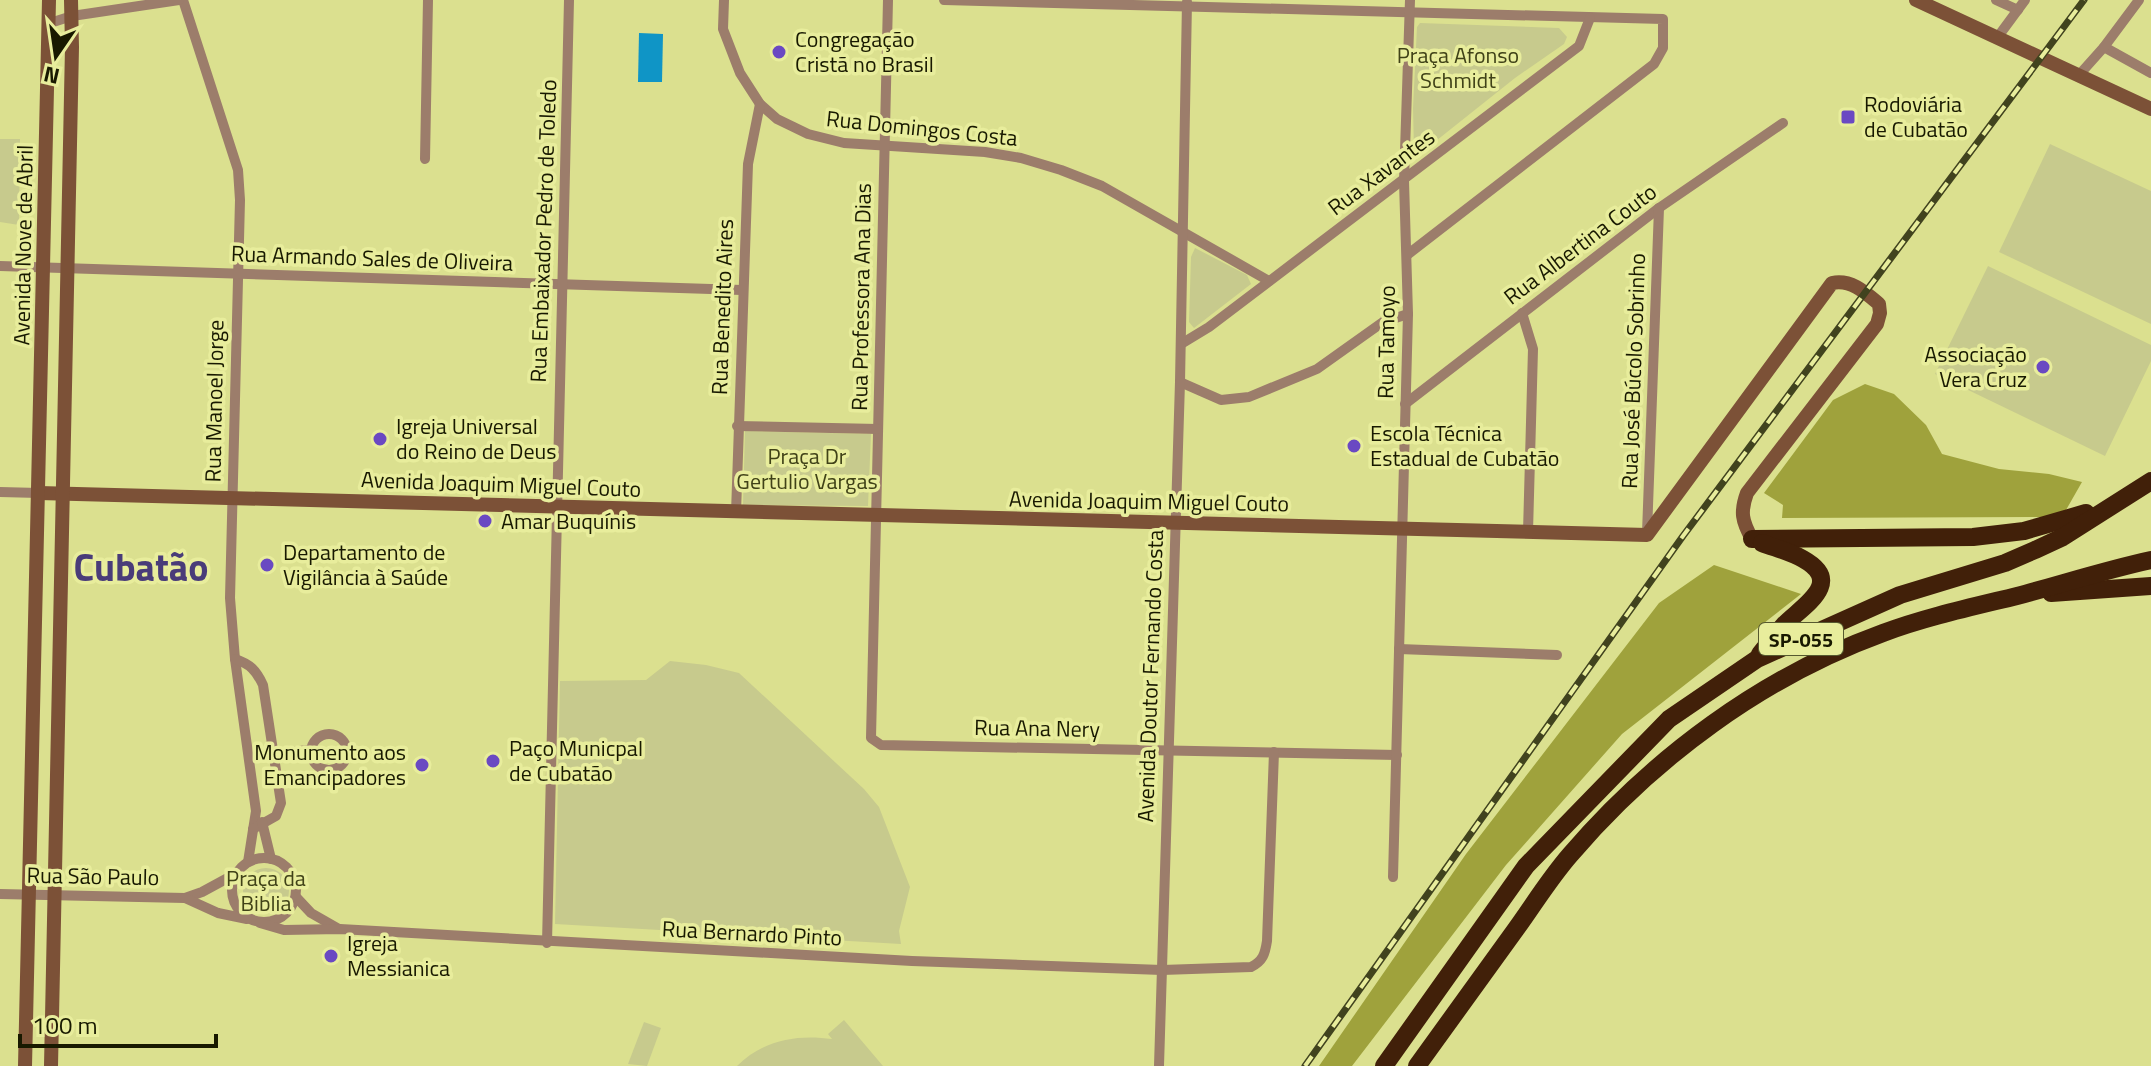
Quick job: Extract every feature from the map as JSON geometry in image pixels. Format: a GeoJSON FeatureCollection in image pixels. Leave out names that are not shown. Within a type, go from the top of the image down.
{"type":"FeatureCollection","features":[{"type":"Feature","properties":{"kind":"highway","name":"SP-055"},"geometry":{"type":"LineString","coordinates":[[1384,1066],[1526,866],[1669,719],[1757,659],[1900,595],[2005,563],[2035,550],[2063,537],[2151,481]]}},
{"type":"Feature","properties":{"kind":"highway"},"geometry":{"type":"LineString","coordinates":[[1752,539],[1973,537],[2024,531],[2066,521],[2129,497]]}},
{"type":"Feature","properties":{"kind":"highway"},"geometry":{"type":"LineString","coordinates":[[1752,539],[1804,559],[1815,568],[1820,579],[1814,599],[1784,625],[1757,659]]}},
{"type":"Feature","properties":{"kind":"highway","name":"SP-055"},"geometry":{"type":"LineString","coordinates":[[1417,1066],[1568,857],[1626,795],[1679,749],[1737,707],[1805,669],[1881,634],[1968,606],[2017,596],[2096,571],[2151,560]]}},
{"type":"Feature","properties":{"kind":"highway","name":"SP-055"},"geometry":{"type":"LineString","coordinates":[[2017,596],[2151,586]]}},
{"type":"Feature","properties":{"kind":"street","name":"Avenida Nove de Abril"},"geometry":{"type":"LineString","coordinates":[[25,1066],[49,0]]}},
{"type":"Feature","properties":{"kind":"street","name":"Avenida Nove de Abril"},"geometry":{"type":"LineString","coordinates":[[51,1066],[71,0]]}},
{"type":"Feature","properties":{"kind":"street"},"geometry":{"type":"LineString","coordinates":[[50,23],[72,16],[181,0]]}},
{"type":"Feature","properties":{"kind":"street","name":"Rua Manoel Jorge"},"geometry":{"type":"LineString","coordinates":[[181,0],[238,170],[240,200],[230,598],[235,659],[258,827],[271,859]]}},
{"type":"Feature","properties":{"kind":"street"},"geometry":{"type":"LineString","coordinates":[[425,159],[428,0]]}},
{"type":"Feature","properties":{"kind":"street","name":"Rua Embaixador Pedro de Toledo"},"geometry":{"type":"LineString","coordinates":[[547,943],[569,0]]}},
{"type":"Feature","properties":{"kind":"street","name":"Rua Domingos Costa"},"geometry":{"type":"LineString","coordinates":[[724,0],[723,29],[730,51],[760,104],[777,119],[808,134],[844,143],[885,148],[961,150],[1021,158],[1102,186],[1269,281]]}},
{"type":"Feature","properties":{"kind":"street","name":"Rua Professora Ana Dias"},"geometry":{"type":"LineString","coordinates":[[871,738],[888,0]]}},
{"type":"Feature","properties":{"kind":"street"},"geometry":{"type":"LineString","coordinates":[[944,0],[1187,3],[1409,13],[1663,19],[1663,48],[1654,64],[1407,255]]}},
{"type":"Feature","properties":{"kind":"street","name":"Rua Tamoyo"},"geometry":{"type":"LineString","coordinates":[[1393,877],[1408,314],[1404,181],[1410,0]]}},
{"type":"Feature","properties":{"kind":"street"},"geometry":{"type":"LineString","coordinates":[[1916,0],[2151,109]]}},
{"type":"Feature","properties":{"kind":"street"},"geometry":{"type":"LineString","coordinates":[[1996,0],[2018,10]]}},
{"type":"Feature","properties":{"kind":"street"},"geometry":{"type":"LineString","coordinates":[[1997,38],[2025,0]]}},
{"type":"Feature","properties":{"kind":"street"},"geometry":{"type":"LineString","coordinates":[[2079,75],[2139,0]]}},
{"type":"Feature","properties":{"kind":"street","name":"Avenida Doutor Fernando Costa"},"geometry":{"type":"LineString","coordinates":[[1159,1066],[1180,382],[1187,3]]}},
{"type":"Feature","properties":{"kind":"street","name":"Rua Xavantes"},"geometry":{"type":"LineString","coordinates":[[1181,344],[1209,327],[1404,181],[1579,46],[1590,18]]}},
{"type":"Feature","properties":{"kind":"street"},"geometry":{"type":"LineString","coordinates":[[2104,47],[2151,73]]}},
{"type":"Feature","properties":{"kind":"street","name":"Rua Benedito Aires"},"geometry":{"type":"LineString","coordinates":[[736,513],[748,164],[760,104]]}},
{"type":"Feature","properties":{"kind":"street","name":"Rua Albertina Couto"},"geometry":{"type":"LineString","coordinates":[[1405,404],[1659,208],[1783,123]]}},
{"type":"Feature","properties":{"kind":"street","name":"Rua José Búcolo Sobrinho"},"geometry":{"type":"LineString","coordinates":[[1647,535],[1659,208]]}},
{"type":"Feature","properties":{"kind":"street","name":"Rua Armando Sales de Oliveira"},"geometry":{"type":"LineString","coordinates":[[0,266],[742,290]]}},
{"type":"Feature","properties":{"kind":"street"},"geometry":{"type":"LineString","coordinates":[[1647,535],[1832,283],[1842,281],[1852,284],[1879,304],[1877,324],[1747,493],[1741,509],[1742,523],[1752,539]]}},
{"type":"Feature","properties":{"kind":"street"},"geometry":{"type":"LineString","coordinates":[[1522,313],[1533,349],[1528,532]]}},
{"type":"Feature","properties":{"kind":"street"},"geometry":{"type":"LineString","coordinates":[[1180,382],[1221,400],[1249,397],[1317,369],[1383,322],[1408,314]]}},
{"type":"Feature","properties":{"kind":"street"},"geometry":{"type":"LineString","coordinates":[[737,426],[878,429]]}},
{"type":"Feature","properties":{"kind":"street","name":"Avenida Joaquim Miguel Couto"},"geometry":{"type":"LineString","coordinates":[[0,492],[1647,535]]}},
{"type":"Feature","properties":{"kind":"street"},"geometry":{"type":"LineString","coordinates":[[1399,649],[1557,655]]}},
{"type":"Feature","properties":{"kind":"street"},"geometry":{"type":"LineString","coordinates":[[235,659],[256,670],[263,685],[274,753],[280,810],[258,827]]}},
{"type":"Feature","properties":{"kind":"street","name":"Rua Ana Nery"},"geometry":{"type":"LineString","coordinates":[[871,738],[881,745],[1397,755]]}},
{"type":"Feature","properties":{"kind":"street"},"geometry":{"type":"LineString","coordinates":[[274,753],[311,750]]}},
{"type":"Feature","properties":{"kind":"street","name":"Rua Bernardo Pinto"},"geometry":{"type":"LineString","coordinates":[[255,921],[284,930],[340,929],[547,943],[912,961],[1162,970],[1251,967],[1260,962],[1264,954],[1274,752]]}},
{"type":"Feature","properties":{"kind":"street","name":"Rua Manoel Jorge"},"geometry":{"type":"LineString","coordinates":[[248,862],[258,827]]}},
{"type":"Feature","properties":{"kind":"street"},"geometry":{"type":"LineString","coordinates":[[271,859],[285,865],[291,872],[296,882],[296,897],[293,906],[279,919],[255,921],[234,903],[232,887],[237,873],[248,862],[271,859]]}},
{"type":"Feature","properties":{"kind":"street","name":"Rua São Paulo"},"geometry":{"type":"LineString","coordinates":[[0,894],[185,898],[237,873]]}},
{"type":"Feature","properties":{"kind":"street","name":"Rua Bernardo Pinto"},"geometry":{"type":"LineString","coordinates":[[296,897],[311,913],[340,929]]}},
{"type":"Feature","properties":{"kind":"street","name":"Rua São Paulo"},"geometry":{"type":"LineString","coordinates":[[185,898],[218,913],[255,921]]}},
{"type":"Feature","properties":{"kind":"green space","name":"Praça Afonso Schmidt"},"geometry":{"type":"Polygon","coordinates":[[[1420,23],[1559,28],[1567,37],[1564,44],[1515,78],[1417,156],[1414,151],[1413,108],[1417,27],[1420,23]]]}},
{"type":"Feature","properties":{"kind":"green space"},"geometry":{"type":"Polygon","coordinates":[[[0,139],[20,139],[19,225],[0,222],[0,139]]]}},
{"type":"Feature","properties":{"kind":"green space"},"geometry":{"type":"Polygon","coordinates":[[[2050,144],[2151,191],[2151,324],[1999,252],[2050,144]]]}},
{"type":"Feature","properties":{"kind":"green space"},"geometry":{"type":"Polygon","coordinates":[[[1195,248],[1247,275],[1251,284],[1194,328],[1189,322],[1191,257],[1195,248]]]}},
{"type":"Feature","properties":{"kind":"green space","name":"Associação Vera Cruz"},"geometry":{"type":"Polygon","coordinates":[[[1988,266],[2151,345],[2151,361],[2105,456],[1935,374],[1988,266]]]}},
{"type":"Feature","properties":{"kind":"green space","name":"Praça Dr Gertulio Vargas"},"geometry":{"type":"Polygon","coordinates":[[[745,431],[871,434],[868,506],[743,505],[745,431]]]}},
{"type":"Feature","properties":{"kind":"green space"},"geometry":{"type":"Polygon","coordinates":[[[670,661],[739,673],[864,789],[879,807],[910,887],[899,931],[901,944],[555,924],[560,681],[646,680],[670,661]]]}},
{"type":"Feature","properties":{"kind":"green space","name":"Praça da Biblia"},"geometry":{"type":"Polygon","coordinates":[[[266,868],[282,875],[289,891],[282,907],[266,914],[250,907],[243,891],[250,875],[266,868]]]}},
{"type":"Feature","properties":{"kind":"green space"},"geometry":{"type":"Polygon","coordinates":[[[844,1020],[883,1066],[737,1066],[758,1050],[781,1041],[806,1037],[832,1039],[828,1034],[844,1020]]]}},
{"type":"Feature","properties":{"kind":"green space"},"geometry":{"type":"Polygon","coordinates":[[[644,1022],[661,1028],[647,1066],[628,1064],[644,1022]]]}},
{"type":"Feature","properties":{"kind":"shaded area"},"geometry":{"type":"Polygon","coordinates":[[[1865,384],[1894,394],[1926,425],[1942,454],[1999,469],[2049,474],[2082,482],[2062,517],[1782,518],[1783,505],[1764,493],[1833,400],[1865,384]]]}},
{"type":"Feature","properties":{"kind":"shaded area"},"geometry":{"type":"Polygon","coordinates":[[[1714,565],[1801,594],[1622,734],[1506,865],[1352,1066],[1319,1066],[1466,854],[1659,603],[1714,565]]]}},
{"type":"Feature","properties":{"kind":"water"},"geometry":{"type":"Polygon","coordinates":[[[639,33],[663,34],[662,82],[638,82],[639,33]]]}},
{"type":"Feature","properties":{"kind":"railway"},"geometry":{"type":"LineString","coordinates":[[1305,1066],[1683,536],[2084,0]]}},
{"type":"Feature","properties":{"kind":"place","name":"Congregação Cristã no Brasil"},"geometry":{"type":"Point","coordinates":[779,52]}},
{"type":"Feature","properties":{"kind":"place","name":"Rodoviária de Cubatão"},"geometry":{"type":"Point","coordinates":[1848,117]}},
{"type":"Feature","properties":{"kind":"place","name":"Associação Vera Cruz"},"geometry":{"type":"Point","coordinates":[2043,367]}},
{"type":"Feature","properties":{"kind":"place","name":"Igreja Universal do Reino de Deus"},"geometry":{"type":"Point","coordinates":[380,439]}},
{"type":"Feature","properties":{"kind":"place","name":"Escola Técnica Estadual de Cubatão"},"geometry":{"type":"Point","coordinates":[1354,446]}},
{"type":"Feature","properties":{"kind":"place","name":"Amar Buquínis"},"geometry":{"type":"Point","coordinates":[485,521]}},
{"type":"Feature","properties":{"kind":"place","name":"Departamento de Vigilância à Saúde"},"geometry":{"type":"Point","coordinates":[267,565]}},
{"type":"Feature","properties":{"kind":"place","name":"Paço Municpal de Cubatão"},"geometry":{"type":"Point","coordinates":[493,761]}},
{"type":"Feature","properties":{"kind":"place","name":"Monumento aos Emancipadores"},"geometry":{"type":"Point","coordinates":[422,765]}},
{"type":"Feature","properties":{"kind":"place","name":"Igreja Messianica"},"geometry":{"type":"Point","coordinates":[331,956]}},
{"type":"Feature","properties":{"kind":"district","name":"Cubatão"},"geometry":{"type":"Point","coordinates":[141,567]}}]}
